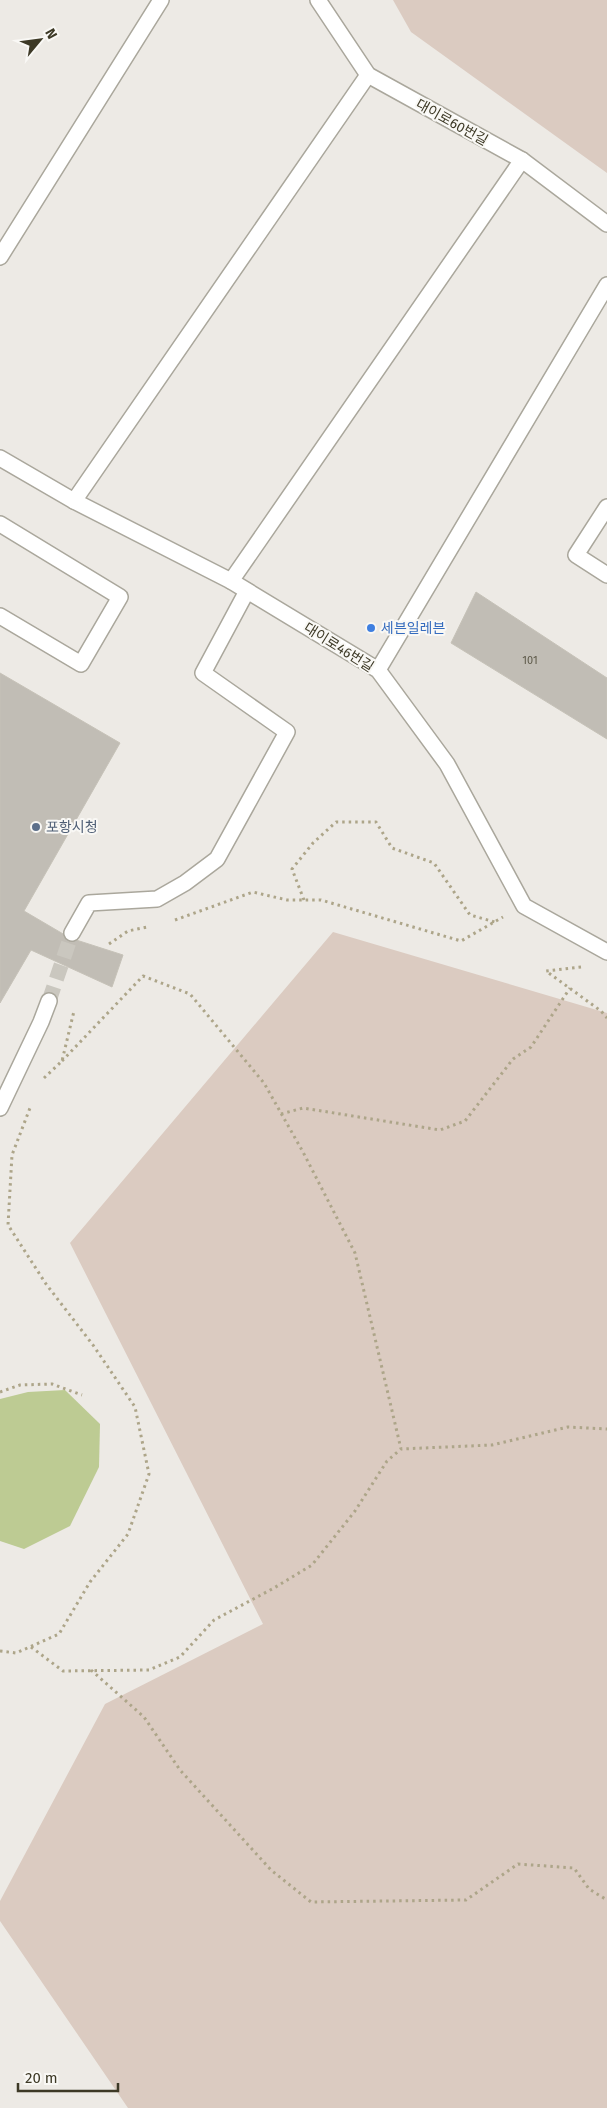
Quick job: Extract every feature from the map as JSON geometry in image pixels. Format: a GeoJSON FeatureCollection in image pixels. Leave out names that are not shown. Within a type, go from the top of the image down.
{"type":"FeatureCollection","features":[{"type":"Feature","properties":{"kind":"street"},"geometry":{"type":"LineString","coordinates":[[0,258],[161,0]]}},
{"type":"Feature","properties":{"kind":"street","name":"대이로60번길"},"geometry":{"type":"LineString","coordinates":[[318,0],[368,75],[522,160],[607,224]]}},
{"type":"Feature","properties":{"kind":"street"},"geometry":{"type":"LineString","coordinates":[[74,500],[368,75]]}},
{"type":"Feature","properties":{"kind":"street"},"geometry":{"type":"LineString","coordinates":[[231,580],[522,160]]}},
{"type":"Feature","properties":{"kind":"street"},"geometry":{"type":"LineString","coordinates":[[378,670],[607,285]]}},
{"type":"Feature","properties":{"kind":"street","name":"대이로46번길"},"geometry":{"type":"LineString","coordinates":[[0,458],[74,500],[231,580],[378,670],[447,764],[524,906]]}},
{"type":"Feature","properties":{"kind":"street"},"geometry":{"type":"LineString","coordinates":[[607,507],[576,555],[607,575]]}},
{"type":"Feature","properties":{"kind":"street"},"geometry":{"type":"LineString","coordinates":[[0,524],[120,597],[81,664],[0,616]]}},
{"type":"Feature","properties":{"kind":"street"},"geometry":{"type":"LineString","coordinates":[[72,933],[89,903],[157,898],[185,883],[217,858],[287,732],[202,673],[247,590]]}},
{"type":"Feature","properties":{"kind":"street"},"geometry":{"type":"LineString","coordinates":[[524,906],[607,952]]}},
{"type":"Feature","properties":{"kind":"street"},"geometry":{"type":"LineString","coordinates":[[0,1108],[49,1001]]}},
{"type":"Feature","properties":{"kind":"path"},"geometry":{"type":"LineString","coordinates":[[304,900],[292,869],[313,843],[336,822],[376,822],[392,848],[434,863],[470,915],[495,922]]}},
{"type":"Feature","properties":{"kind":"path"},"geometry":{"type":"LineString","coordinates":[[173,920],[253,892],[287,900],[321,900],[461,941],[524,906]]}},
{"type":"Feature","properties":{"kind":"path"},"geometry":{"type":"LineString","coordinates":[[109,944],[128,931],[155,925]]}},
{"type":"Feature","properties":{"kind":"path"},"geometry":{"type":"LineString","coordinates":[[590,967],[546,970],[601,1011],[607,1018]]}},
{"type":"Feature","properties":{"kind":"path"},"geometry":{"type":"LineString","coordinates":[[41,1080],[62,1061],[143,976],[190,994],[264,1083],[355,1253],[401,1449]]}},
{"type":"Feature","properties":{"kind":"path"},"geometry":{"type":"LineString","coordinates":[[281,1114],[303,1108],[440,1130],[465,1121],[513,1059],[531,1047],[570,988]]}},
{"type":"Feature","properties":{"kind":"path"},"geometry":{"type":"LineString","coordinates":[[62,1061],[74,1011]]}},
{"type":"Feature","properties":{"kind":"path"},"geometry":{"type":"LineString","coordinates":[[0,1651],[16,1654],[59,1634],[90,1582],[128,1534],[149,1474],[135,1407],[93,1345],[46,1284],[8,1225],[12,1155],[34,1099]]}},
{"type":"Feature","properties":{"kind":"path"},"geometry":{"type":"LineString","coordinates":[[0,1392],[20,1385],[52,1384],[82,1395]]}},
{"type":"Feature","properties":{"kind":"path"},"geometry":{"type":"LineString","coordinates":[[30,1647],[63,1671],[149,1670],[180,1657],[214,1620],[312,1566],[355,1512],[387,1461],[401,1449],[492,1445],[568,1426],[607,1429]]}},
{"type":"Feature","properties":{"kind":"path"},"geometry":{"type":"LineString","coordinates":[[92,1670],[144,1717],[180,1770],[271,1870],[311,1902],[466,1900],[518,1864],[574,1868],[589,1889],[607,1900]]}},
{"type":"Feature","properties":{"kind":"shaded area"},"geometry":{"type":"Polygon","coordinates":[[[393,0],[607,0],[607,173],[411,32],[393,0]]]}},
{"type":"Feature","properties":{"kind":"shaded area"},"geometry":{"type":"Polygon","coordinates":[[[333,932],[607,1013],[607,2108],[128,2108],[0,1921],[0,1901],[105,1704],[263,1624],[70,1243],[333,932]]]}},
{"type":"Feature","properties":{"kind":"shaded area"},"geometry":{"type":"Polygon","coordinates":[[[65,1390],[100,1424],[99,1467],[70,1526],[24,1549],[0,1541],[0,1399],[28,1392],[65,1390]]]}},
{"type":"Feature","properties":{"kind":"building"},"geometry":{"type":"Polygon","coordinates":[[[476,592],[607,678],[607,739],[451,643],[476,592]]]}},
{"type":"Feature","properties":{"kind":"building","name":"포항시청"},"geometry":{"type":"Polygon","coordinates":[[[0,673],[120,743],[24,911],[70,938],[123,955],[112,987],[31,950],[0,1003],[0,673]]]}},
{"type":"Feature","properties":{"kind":"tunnel"},"geometry":{"type":"LineString","coordinates":[[49,1001],[72,933]]}},
{"type":"Feature","properties":{"kind":"place","name":"세븐일레븐"},"geometry":{"type":"Point","coordinates":[371,628]}},
{"type":"Feature","properties":{"kind":"place","name":"포항시청"},"geometry":{"type":"Point","coordinates":[36,827]}}]}
